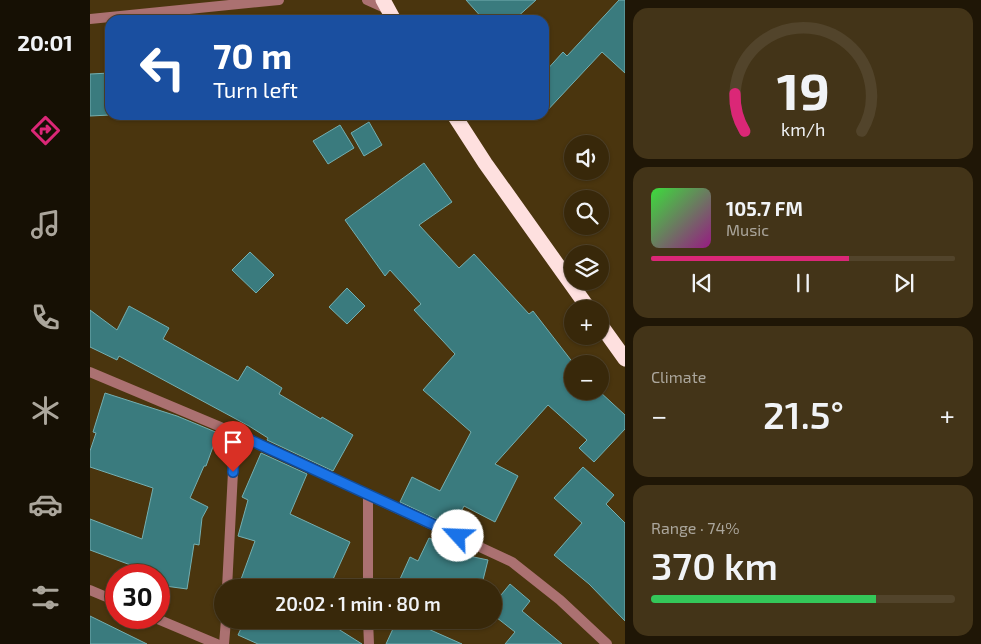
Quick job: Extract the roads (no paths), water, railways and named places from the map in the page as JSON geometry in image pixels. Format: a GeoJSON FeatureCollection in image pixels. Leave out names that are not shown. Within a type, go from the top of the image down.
{"type":"FeatureCollection","features":[{"type":"Feature","properties":{"kind":"highway"},"geometry":{"type":"LineString","coordinates":[[457,120],[485,163],[583,300]]}},
{"type":"Feature","properties":{"kind":"highway"},"geometry":{"type":"LineString","coordinates":[[609,337],[625,359]]}},
{"type":"Feature","properties":{"kind":"street"},"geometry":{"type":"LineString","coordinates":[[122,15],[217,3],[279,0]]}},
{"type":"Feature","properties":{"kind":"street"},"geometry":{"type":"LineString","coordinates":[[367,0],[388,10]]}},
{"type":"Feature","properties":{"kind":"street"},"geometry":{"type":"LineString","coordinates":[[90,19],[105,17]]}},
{"type":"Feature","properties":{"kind":"street"},"geometry":{"type":"LineString","coordinates":[[90,372],[235,433],[512,562],[560,600],[606,644]]}},
{"type":"Feature","properties":{"kind":"street"},"geometry":{"type":"LineString","coordinates":[[227,579],[235,433]]}},
{"type":"Feature","properties":{"kind":"street"},"geometry":{"type":"LineString","coordinates":[[368,494],[368,579]]}},
{"type":"Feature","properties":{"kind":"street"},"geometry":{"type":"LineString","coordinates":[[90,590],[105,596]]}},
{"type":"Feature","properties":{"kind":"street"},"geometry":{"type":"LineString","coordinates":[[170,624],[218,644]]}},
{"type":"Feature","properties":{"kind":"street"},"geometry":{"type":"LineString","coordinates":[[224,644],[225,629]]}},
{"type":"Feature","properties":{"kind":"street"},"geometry":{"type":"LineString","coordinates":[[368,629],[369,644]]}}]}
